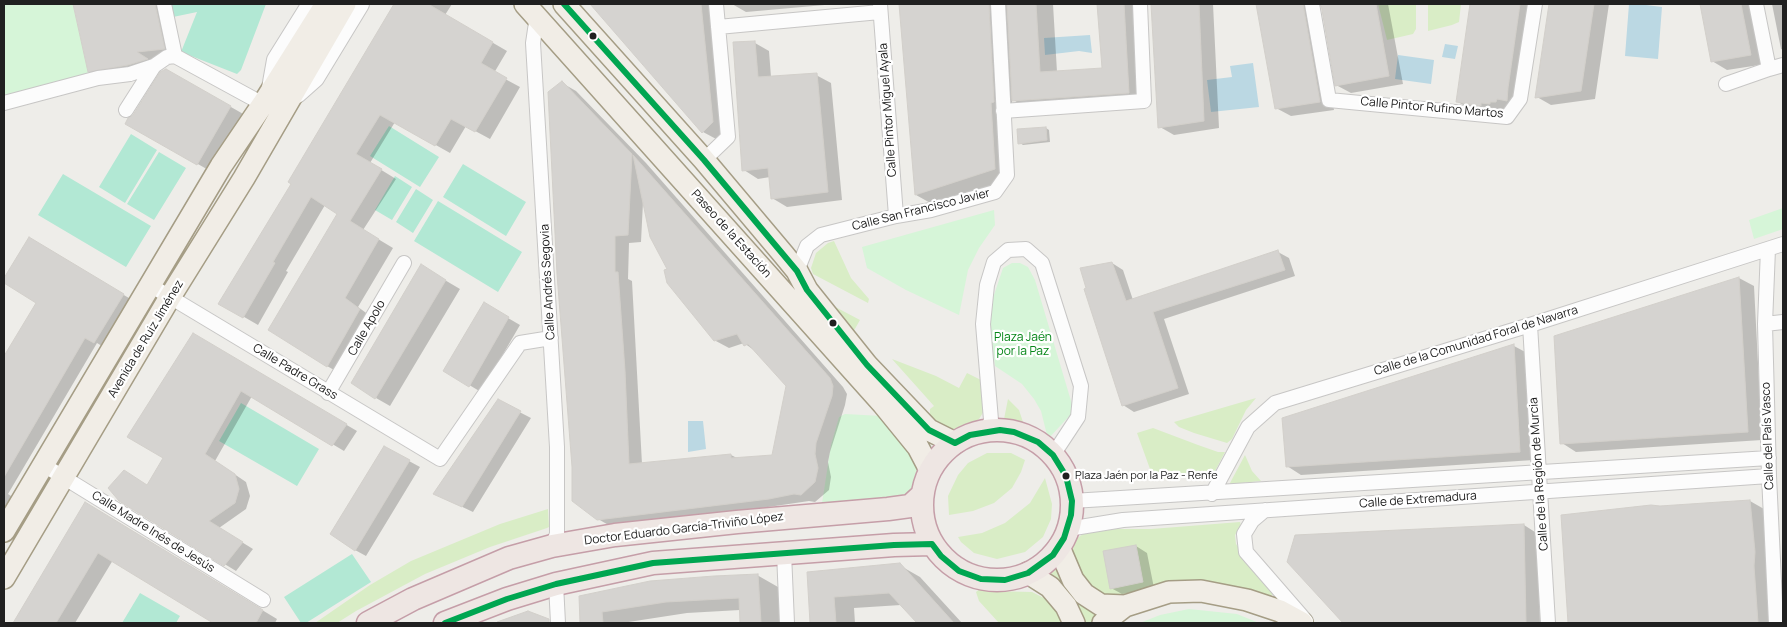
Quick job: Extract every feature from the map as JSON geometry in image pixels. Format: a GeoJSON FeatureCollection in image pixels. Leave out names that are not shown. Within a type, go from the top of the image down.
{"type":"FeatureCollection","features":[{"type":"Feature","properties":{"kind":"highway"},"geometry":{"type":"LineString","coordinates":[[1000,430],[1026,436],[1038,442],[1052,455],[1066,476],[1072,501],[1071,515],[1064,538],[1045,562],[1028,574],[1005,580],[981,579],[970,576],[947,562],[932,544],[922,517],[922,495],[930,470],[941,455],[955,443],[970,435],[987,431],[1000,430]]}},
{"type":"Feature","properties":{"kind":"highway","name":"Doctor Eduardo García-Triviño López"},"geometry":{"type":"LineString","coordinates":[[368,623],[413,598],[509,558],[552,546],[615,535],[737,522],[888,510],[910,506],[922,495]]}},
{"type":"Feature","properties":{"kind":"highway"},"geometry":{"type":"LineString","coordinates":[[445,623],[507,599],[556,584],[653,564],[894,545],[932,544]]}},
{"type":"Feature","properties":{"kind":"main road","name":"Avenida de Ruiz Jiménez"},"geometry":{"type":"LineString","coordinates":[[4,578],[170,297],[326,4]]}},
{"type":"Feature","properties":{"kind":"main road","name":"Avenida de Ruiz Jiménez"},"geometry":{"type":"LineString","coordinates":[[4,531],[42,464],[224,162],[345,4]]}},
{"type":"Feature","properties":{"kind":"main road","name":"Paseo de la Estación"},"geometry":{"type":"LineString","coordinates":[[564,4],[704,160],[796,271],[807,290],[867,365],[929,430],[955,443]]}},
{"type":"Feature","properties":{"kind":"main road","name":"Paseo de la Estación"},"geometry":{"type":"LineString","coordinates":[[531,10],[883,404],[918,447],[930,470]]}},
{"type":"Feature","properties":{"kind":"main road"},"geometry":{"type":"LineString","coordinates":[[1064,538],[1073,580],[1084,594],[1100,605],[1125,606],[1169,592],[1202,591],[1247,600],[1280,611],[1302,623]]}},
{"type":"Feature","properties":{"kind":"main road"},"geometry":{"type":"LineString","coordinates":[[1028,574],[1050,588],[1066,606],[1074,623]]}},
{"type":"Feature","properties":{"kind":"main road"},"geometry":{"type":"LineString","coordinates":[[1103,623],[1125,606]]}},
{"type":"Feature","properties":{"kind":"street"},"geometry":{"type":"LineString","coordinates":[[164,4],[175,56]]}},
{"type":"Feature","properties":{"kind":"street","name":"Avenida de Ruiz Jiménez"},"geometry":{"type":"LineString","coordinates":[[274,99],[276,60],[311,4]]}},
{"type":"Feature","properties":{"kind":"street","name":"Avenida de Ruiz Jiménez"},"geometry":{"type":"LineString","coordinates":[[274,99],[315,78],[360,4]]}},
{"type":"Feature","properties":{"kind":"street"},"geometry":{"type":"LineString","coordinates":[[704,160],[728,137],[716,4]]}},
{"type":"Feature","properties":{"kind":"street","name":"Calle San Francisco Javier"},"geometry":{"type":"LineString","coordinates":[[796,271],[807,246],[821,235],[896,216],[931,210],[995,192],[1007,175],[998,4]]}},
{"type":"Feature","properties":{"kind":"street"},"geometry":{"type":"LineString","coordinates":[[1003,111],[1144,102],[1140,4]]}},
{"type":"Feature","properties":{"kind":"street","name":"Calle Pintor Rufino Martos"},"geometry":{"type":"LineString","coordinates":[[1312,4],[1329,100],[1507,117],[1520,99],[1535,4]]}},
{"type":"Feature","properties":{"kind":"street"},"geometry":{"type":"LineString","coordinates":[[1756,4],[1769,68]]}},
{"type":"Feature","properties":{"kind":"street"},"geometry":{"type":"LineString","coordinates":[[718,27],[880,8]]}},
{"type":"Feature","properties":{"kind":"street","name":"Calle Pintor Miguel Ayala"},"geometry":{"type":"LineString","coordinates":[[880,8],[896,216]]}},
{"type":"Feature","properties":{"kind":"street","name":"Calle Andrés Segovia"},"geometry":{"type":"LineString","coordinates":[[531,10],[557,447],[557,534],[552,546]]}},
{"type":"Feature","properties":{"kind":"street"},"geometry":{"type":"LineString","coordinates":[[4,103],[98,78],[130,74],[154,66],[167,57],[175,56],[274,99]]}},
{"type":"Feature","properties":{"kind":"street"},"geometry":{"type":"LineString","coordinates":[[1726,84],[1769,68],[1783,65]]}},
{"type":"Feature","properties":{"kind":"street"},"geometry":{"type":"LineString","coordinates":[[126,110],[154,66]]}},
{"type":"Feature","properties":{"kind":"street","name":"Calle de la Comunidad Foral de Navarra"},"geometry":{"type":"LineString","coordinates":[[1212,494],[1248,427],[1275,404],[1783,244]]}},
{"type":"Feature","properties":{"kind":"street"},"geometry":{"type":"LineString","coordinates":[[987,431],[991,420],[983,324],[987,285],[994,262],[1008,250],[1026,249],[1042,264],[1081,386],[1078,417],[1052,455]]}},
{"type":"Feature","properties":{"kind":"street","name":"Calle del País Vasco"},"geometry":{"type":"LineString","coordinates":[[1768,249],[1765,324],[1769,476],[1776,623]]}},
{"type":"Feature","properties":{"kind":"street","name":"Calle Apolo"},"geometry":{"type":"LineString","coordinates":[[328,393],[404,263]]}},
{"type":"Feature","properties":{"kind":"street","name":"Calle Padre Grass"},"geometry":{"type":"LineString","coordinates":[[150,285],[440,459],[520,343],[551,338]]}},
{"type":"Feature","properties":{"kind":"street"},"geometry":{"type":"LineString","coordinates":[[1765,324],[1783,322]]}},
{"type":"Feature","properties":{"kind":"street","name":"Calle de la Región de Murcia"},"geometry":{"type":"LineString","coordinates":[[1530,325],[1548,623]]}},
{"type":"Feature","properties":{"kind":"street","name":"Calle de Extremadura"},"geometry":{"type":"LineString","coordinates":[[1072,501],[1212,494],[1769,458]]}},
{"type":"Feature","properties":{"kind":"street","name":"Calle Madre Inés de Jesús"},"geometry":{"type":"LineString","coordinates":[[42,464],[263,600]]}},
{"type":"Feature","properties":{"kind":"street","name":"Calle de Extremadura"},"geometry":{"type":"LineString","coordinates":[[1064,538],[1122,520],[1769,476]]}},
{"type":"Feature","properties":{"kind":"street"},"geometry":{"type":"LineString","coordinates":[[1265,510],[1252,521],[1244,534],[1246,552],[1308,623]]}},
{"type":"Feature","properties":{"kind":"street"},"geometry":{"type":"LineString","coordinates":[[784,553],[787,623]]}},
{"type":"Feature","properties":{"kind":"street"},"geometry":{"type":"LineString","coordinates":[[556,584],[558,623]]}},
{"type":"Feature","properties":{"kind":"green space"},"geometry":{"type":"Polygon","coordinates":[[[4,4],[73,4],[89,75],[4,95],[4,4]]]}},
{"type":"Feature","properties":{"kind":"green space"},"geometry":{"type":"Polygon","coordinates":[[[171,4],[266,4],[241,70],[237,74],[181,52],[197,12],[173,17],[171,4]]]}},
{"type":"Feature","properties":{"kind":"green space"},"geometry":{"type":"Polygon","coordinates":[[[1378,4],[1416,4],[1416,29],[1413,34],[1387,40],[1378,4]]]}},
{"type":"Feature","properties":{"kind":"green space"},"geometry":{"type":"Polygon","coordinates":[[[1428,4],[1461,4],[1459,22],[1428,31],[1428,4]]]}},
{"type":"Feature","properties":{"kind":"green space"},"geometry":{"type":"Polygon","coordinates":[[[389,126],[439,157],[420,187],[370,156],[389,126]]]}},
{"type":"Feature","properties":{"kind":"green space"},"geometry":{"type":"Polygon","coordinates":[[[131,134],[157,150],[125,203],[99,187],[131,134]]]}},
{"type":"Feature","properties":{"kind":"green space"},"geometry":{"type":"Polygon","coordinates":[[[159,152],[186,168],[154,220],[127,204],[159,152]]]}},
{"type":"Feature","properties":{"kind":"green space"},"geometry":{"type":"Polygon","coordinates":[[[463,164],[526,202],[506,236],[443,197],[463,164]]]}},
{"type":"Feature","properties":{"kind":"green space"},"geometry":{"type":"Polygon","coordinates":[[[63,174],[151,226],[126,267],[38,215],[63,174]]]}},
{"type":"Feature","properties":{"kind":"green space"},"geometry":{"type":"Polygon","coordinates":[[[395,176],[412,187],[392,220],[375,210],[395,176]]]}},
{"type":"Feature","properties":{"kind":"green space"},"geometry":{"type":"Polygon","coordinates":[[[416,189],[433,200],[413,233],[396,222],[416,189]]]}},
{"type":"Feature","properties":{"kind":"green space"},"geometry":{"type":"Polygon","coordinates":[[[438,201],[522,252],[498,292],[414,241],[438,201]]]}},
{"type":"Feature","properties":{"kind":"green space"},"geometry":{"type":"Polygon","coordinates":[[[1783,208],[1783,229],[1754,239],[1749,220],[1783,208]]]}},
{"type":"Feature","properties":{"kind":"green space"},"geometry":{"type":"Polygon","coordinates":[[[994,210],[995,225],[979,248],[968,270],[959,315],[906,290],[867,268],[862,247],[994,210]]]}},
{"type":"Feature","properties":{"kind":"green space"},"geometry":{"type":"Polygon","coordinates":[[[834,241],[851,278],[869,299],[868,303],[813,274],[811,268],[816,253],[828,243],[834,241]]]}},
{"type":"Feature","properties":{"kind":"green space","name":"Plaza Jaén por la Paz"},"geometry":{"type":"Polygon","coordinates":[[[1012,263],[1020,263],[1028,267],[1035,280],[1074,411],[1048,439],[1041,411],[1034,399],[1022,384],[995,366],[990,328],[990,307],[1003,268],[1012,263]]]}},
{"type":"Feature","properties":{"kind":"green space"},"geometry":{"type":"Polygon","coordinates":[[[824,301],[860,320],[852,334],[824,301]]]}},
{"type":"Feature","properties":{"kind":"green space"},"geometry":{"type":"Polygon","coordinates":[[[892,359],[936,376],[959,388],[967,373],[989,384],[984,411],[979,419],[969,426],[955,431],[947,429],[930,418],[930,409],[934,406],[892,359]]]}},
{"type":"Feature","properties":{"kind":"green space"},"geometry":{"type":"Polygon","coordinates":[[[1256,398],[1246,410],[1232,439],[1227,443],[1194,433],[1179,427],[1174,422],[1256,398]]]}},
{"type":"Feature","properties":{"kind":"green space"},"geometry":{"type":"Polygon","coordinates":[[[1008,399],[1019,410],[1024,425],[1004,419],[1008,399]]]}},
{"type":"Feature","properties":{"kind":"green space"},"geometry":{"type":"Polygon","coordinates":[[[241,403],[319,449],[297,486],[219,441],[241,403]]]}},
{"type":"Feature","properties":{"kind":"green space"},"geometry":{"type":"Polygon","coordinates":[[[845,414],[882,416],[918,464],[921,477],[909,496],[859,505],[822,503],[831,445],[839,417],[845,414]]]}},
{"type":"Feature","properties":{"kind":"green space"},"geometry":{"type":"Polygon","coordinates":[[[1153,428],[1218,452],[1225,452],[1213,475],[1154,480],[1137,433],[1153,428]]]}},
{"type":"Feature","properties":{"kind":"green space"},"geometry":{"type":"Polygon","coordinates":[[[987,453],[1011,453],[1025,460],[1012,488],[994,503],[973,511],[949,515],[948,496],[958,475],[968,463],[987,453]]]}},
{"type":"Feature","properties":{"kind":"green space"},"geometry":{"type":"Polygon","coordinates":[[[1245,455],[1252,471],[1261,481],[1231,484],[1230,483],[1245,455]]]}},
{"type":"Feature","properties":{"kind":"green space"},"geometry":{"type":"Polygon","coordinates":[[[1045,478],[1052,504],[1051,519],[1043,537],[1025,552],[997,559],[974,553],[961,542],[958,537],[982,533],[1005,523],[1030,503],[1045,478]]]}},
{"type":"Feature","properties":{"kind":"green space"},"geometry":{"type":"Polygon","coordinates":[[[548,509],[549,527],[547,528],[490,547],[425,574],[337,623],[315,623],[370,585],[411,561],[500,524],[548,509]]]}},
{"type":"Feature","properties":{"kind":"green space"},"geometry":{"type":"Polygon","coordinates":[[[1240,522],[1241,526],[1235,535],[1236,544],[1273,594],[1269,598],[1147,592],[1110,598],[1090,587],[1074,566],[1071,553],[1073,541],[1083,534],[1115,529],[1151,529],[1240,522]]]}},
{"type":"Feature","properties":{"kind":"green space"},"geometry":{"type":"Polygon","coordinates":[[[352,554],[371,582],[306,623],[301,623],[284,597],[352,554]]]}},
{"type":"Feature","properties":{"kind":"green space"},"geometry":{"type":"Polygon","coordinates":[[[1055,565],[1061,579],[1101,615],[1090,623],[1081,623],[1042,575],[1055,565]]]}},
{"type":"Feature","properties":{"kind":"green space"},"geometry":{"type":"Polygon","coordinates":[[[981,588],[991,591],[1032,592],[1054,606],[1063,623],[999,623],[979,601],[976,592],[981,588]]]}},
{"type":"Feature","properties":{"kind":"green space"},"geometry":{"type":"Polygon","coordinates":[[[140,593],[180,616],[176,623],[122,623],[140,593]]]}},
{"type":"Feature","properties":{"kind":"green space"},"geometry":{"type":"Polygon","coordinates":[[[1189,609],[1237,614],[1259,623],[1140,623],[1160,615],[1189,609]]]}},
{"type":"Feature","properties":{"kind":"water"},"geometry":{"type":"Polygon","coordinates":[[[1629,4],[1662,7],[1658,59],[1625,56],[1629,4]]]}},
{"type":"Feature","properties":{"kind":"water"},"geometry":{"type":"Polygon","coordinates":[[[1090,35],[1092,53],[1079,51],[1045,55],[1044,38],[1090,35]]]}},
{"type":"Feature","properties":{"kind":"water"},"geometry":{"type":"Polygon","coordinates":[[[1445,44],[1458,46],[1455,59],[1442,57],[1445,44]]]}},
{"type":"Feature","properties":{"kind":"water"},"geometry":{"type":"Polygon","coordinates":[[[1398,55],[1434,60],[1431,84],[1395,79],[1398,55]]]}},
{"type":"Feature","properties":{"kind":"water"},"geometry":{"type":"Polygon","coordinates":[[[1253,63],[1259,107],[1211,112],[1207,80],[1232,77],[1230,66],[1253,63]]]}},
{"type":"Feature","properties":{"kind":"water"},"geometry":{"type":"Polygon","coordinates":[[[688,421],[703,421],[706,449],[688,452],[688,421]]]}},
{"type":"Feature","properties":{"kind":"building"},"geometry":{"type":"Polygon","coordinates":[[[73,4],[155,4],[165,49],[137,52],[148,59],[128,65],[88,72],[73,4]]]}},
{"type":"Feature","properties":{"kind":"building"},"geometry":{"type":"Polygon","coordinates":[[[394,4],[428,4],[493,42],[481,63],[507,78],[475,132],[451,119],[435,146],[380,115],[356,154],[382,169],[350,221],[379,239],[345,298],[360,309],[327,367],[268,330],[337,214],[311,197],[243,318],[218,304],[291,184],[288,182],[394,4]]]}},
{"type":"Feature","properties":{"kind":"building"},"geometry":{"type":"Polygon","coordinates":[[[590,4],[701,4],[713,122],[702,133],[590,4]]]}},
{"type":"Feature","properties":{"kind":"building"},"geometry":{"type":"Polygon","coordinates":[[[899,4],[989,4],[994,102],[991,103],[995,169],[915,195],[899,4]]]}},
{"type":"Feature","properties":{"kind":"building"},"geometry":{"type":"Polygon","coordinates":[[[1007,4],[1036,4],[1040,72],[1102,68],[1097,4],[1124,4],[1129,93],[1012,101],[1007,4]]]}},
{"type":"Feature","properties":{"kind":"building"},"geometry":{"type":"Polygon","coordinates":[[[1151,4],[1199,4],[1204,121],[1158,128],[1151,4]]]}},
{"type":"Feature","properties":{"kind":"building"},"geometry":{"type":"Polygon","coordinates":[[[1256,4],[1303,4],[1320,102],[1275,109],[1256,4]]]}},
{"type":"Feature","properties":{"kind":"building"},"geometry":{"type":"Polygon","coordinates":[[[1321,4],[1376,4],[1389,76],[1335,86],[1321,4]]]}},
{"type":"Feature","properties":{"kind":"building"},"geometry":{"type":"Polygon","coordinates":[[[1470,4],[1520,4],[1507,101],[1497,99],[1496,102],[1490,102],[1490,104],[1481,103],[1481,106],[1456,102],[1470,4]]]}},
{"type":"Feature","properties":{"kind":"building"},"geometry":{"type":"Polygon","coordinates":[[[1549,4],[1594,4],[1581,91],[1535,98],[1549,4]]]}},
{"type":"Feature","properties":{"kind":"building"},"geometry":{"type":"Polygon","coordinates":[[[1700,4],[1741,4],[1751,55],[1711,62],[1700,4]]]}},
{"type":"Feature","properties":{"kind":"building"},"geometry":{"type":"Polygon","coordinates":[[[755,41],[758,77],[817,73],[828,192],[771,199],[768,168],[742,171],[733,42],[755,41]]]}},
{"type":"Feature","properties":{"kind":"building"},"geometry":{"type":"Polygon","coordinates":[[[166,69],[231,106],[197,165],[125,124],[128,118],[133,115],[160,72],[166,69]]]}},
{"type":"Feature","properties":{"kind":"building"},"geometry":{"type":"Polygon","coordinates":[[[562,81],[632,154],[628,235],[615,236],[615,272],[618,272],[629,464],[731,454],[731,458],[772,455],[786,386],[748,344],[744,346],[737,334],[714,341],[667,283],[664,270],[667,269],[650,237],[633,155],[830,378],[833,386],[832,396],[816,443],[815,454],[818,468],[815,482],[801,495],[794,494],[769,499],[597,520],[572,501],[572,467],[557,274],[548,92],[562,81]]]}},
{"type":"Feature","properties":{"kind":"building"},"geometry":{"type":"Polygon","coordinates":[[[1046,127],[1047,140],[1018,144],[1017,129],[1046,127]]]}},
{"type":"Feature","properties":{"kind":"building"},"geometry":{"type":"Polygon","coordinates":[[[29,237],[124,294],[94,343],[85,338],[4,477],[4,356],[36,303],[4,283],[4,278],[29,237]]]}},
{"type":"Feature","properties":{"kind":"building"},"geometry":{"type":"Polygon","coordinates":[[[1278,250],[1285,270],[1153,312],[1178,388],[1122,406],[1084,289],[1086,288],[1080,268],[1112,262],[1126,301],[1278,250]]]}},
{"type":"Feature","properties":{"kind":"building"},"geometry":{"type":"Polygon","coordinates":[[[421,264],[446,280],[375,399],[351,383],[421,264]]]}},
{"type":"Feature","properties":{"kind":"building"},"geometry":{"type":"Polygon","coordinates":[[[1739,277],[1748,432],[1560,444],[1554,336],[1739,277]]]}},
{"type":"Feature","properties":{"kind":"building"},"geometry":{"type":"Polygon","coordinates":[[[484,302],[509,317],[469,387],[443,371],[484,302]]]}},
{"type":"Feature","properties":{"kind":"building"},"geometry":{"type":"Polygon","coordinates":[[[193,333],[347,424],[332,446],[241,391],[205,454],[235,474],[239,489],[235,503],[209,521],[243,542],[224,566],[119,501],[108,488],[124,470],[147,485],[163,458],[127,437],[193,333]]]}},
{"type":"Feature","properties":{"kind":"building"},"geometry":{"type":"Polygon","coordinates":[[[1514,344],[1520,452],[1286,467],[1282,418],[1514,344]]]}},
{"type":"Feature","properties":{"kind":"building"},"geometry":{"type":"Polygon","coordinates":[[[498,399],[521,411],[462,507],[433,494],[498,399]]]}},
{"type":"Feature","properties":{"kind":"building"},"geometry":{"type":"Polygon","coordinates":[[[384,446],[410,460],[355,551],[330,534],[384,446]]]}},
{"type":"Feature","properties":{"kind":"building"},"geometry":{"type":"Polygon","coordinates":[[[1750,500],[1755,552],[1754,566],[1758,623],[1568,623],[1561,515],[1651,505],[1750,500]]]}},
{"type":"Feature","properties":{"kind":"building"},"geometry":{"type":"Polygon","coordinates":[[[85,502],[263,610],[256,623],[213,623],[98,553],[56,623],[13,623],[85,502]]]}},
{"type":"Feature","properties":{"kind":"building"},"geometry":{"type":"Polygon","coordinates":[[[1524,524],[1526,623],[1343,623],[1287,562],[1295,535],[1524,524]]]}},
{"type":"Feature","properties":{"kind":"building"},"geometry":{"type":"Polygon","coordinates":[[[1136,545],[1143,582],[1110,589],[1103,551],[1136,545]]]}},
{"type":"Feature","properties":{"kind":"building"},"geometry":{"type":"Polygon","coordinates":[[[900,563],[954,623],[917,623],[889,593],[834,597],[836,623],[810,623],[807,572],[900,563]]]}},
{"type":"Feature","properties":{"kind":"building"},"geometry":{"type":"Polygon","coordinates":[[[758,574],[761,623],[740,623],[739,598],[666,602],[602,612],[603,623],[580,623],[579,596],[650,581],[758,574]]]}},
{"type":"Feature","properties":{"kind":"building"},"geometry":{"type":"Polygon","coordinates":[[[528,611],[549,619],[549,623],[497,622],[528,611]]]}},
{"type":"Feature","properties":{"kind":"transit line"},"geometry":{"type":"LineString","coordinates":[[445,623],[507,599],[556,584],[653,563],[894,545],[932,544],[941,556],[959,571],[981,579],[1005,580],[1028,573],[1053,555],[1064,538],[1071,515],[1072,501],[1066,476],[1053,455],[1038,442],[1014,432],[1000,430],[970,435],[955,443],[929,430],[867,365],[807,290],[797,271],[704,160],[564,4]]}},
{"type":"Feature","properties":{"kind":"place","name":"Plaza Jaén por la Paz - Renfe"},"geometry":{"type":"Point","coordinates":[1066,476]}}]}
